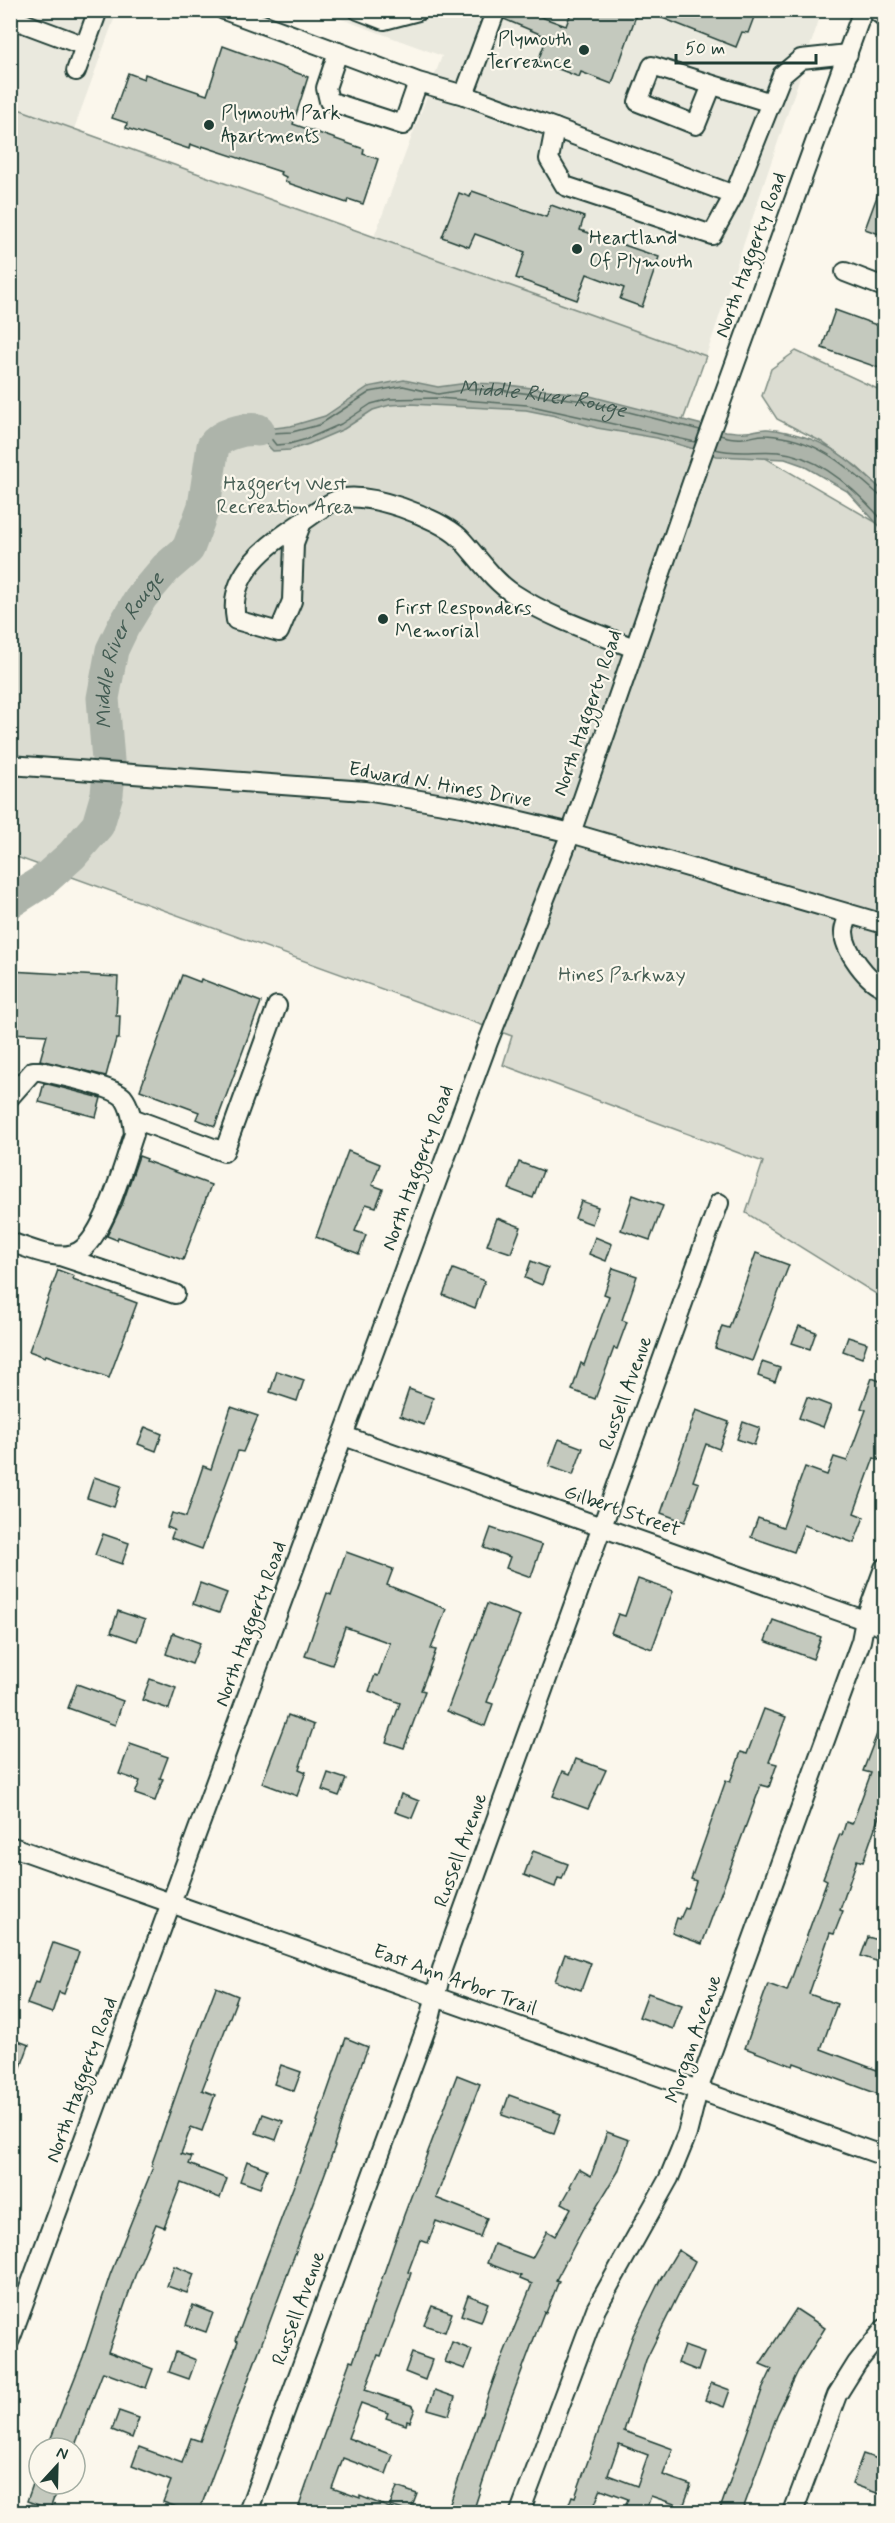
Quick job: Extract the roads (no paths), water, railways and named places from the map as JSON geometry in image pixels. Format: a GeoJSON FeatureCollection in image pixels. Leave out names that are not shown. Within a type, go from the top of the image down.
{"type":"FeatureCollection","features":[{"type":"Feature","properties":{"kind":"street"},"geometry":{"type":"LineString","coordinates":[[76,70],[98,10]]}},
{"type":"Feature","properties":{"kind":"street"},"geometry":{"type":"LineString","coordinates":[[224,10],[418,82],[464,95],[555,128],[734,195]]}},
{"type":"Feature","properties":{"kind":"street"},"geometry":{"type":"LineString","coordinates":[[358,10],[384,20],[418,11]]}},
{"type":"Feature","properties":{"kind":"street"},"geometry":{"type":"LineString","coordinates":[[464,95],[496,10]]}},
{"type":"Feature","properties":{"kind":"street","name":"North Haggerty Road"},"geometry":{"type":"LineString","coordinates":[[10,2340],[488,1042],[571,833],[694,477],[863,10]]}},
{"type":"Feature","properties":{"kind":"street"},"geometry":{"type":"LineString","coordinates":[[875,10],[885,17]]}},
{"type":"Feature","properties":{"kind":"street"},"geometry":{"type":"LineString","coordinates":[[10,18],[85,45]]}},
{"type":"Feature","properties":{"kind":"street"},"geometry":{"type":"LineString","coordinates":[[338,52],[326,88],[329,101],[403,125],[418,82]]}},
{"type":"Feature","properties":{"kind":"street"},"geometry":{"type":"LineString","coordinates":[[555,128],[549,159],[565,186],[712,235],[734,195],[782,75],[801,59],[848,54]]}},
{"type":"Feature","properties":{"kind":"street"},"geometry":{"type":"LineString","coordinates":[[712,85],[771,103]]}},
{"type":"Feature","properties":{"kind":"street"},"geometry":{"type":"LineString","coordinates":[[845,272],[885,287]]}},
{"type":"Feature","properties":{"kind":"street"},"geometry":{"type":"LineString","coordinates":[[302,522],[294,543],[292,600],[279,632],[236,620],[233,605],[244,575],[265,547],[302,522],[338,500],[359,498],[401,507],[458,536],[511,592],[551,615],[634,648]]}},
{"type":"Feature","properties":{"kind":"street","name":"Edward N. Hines Drive"},"geometry":{"type":"LineString","coordinates":[[10,765],[365,791],[462,807],[571,833],[885,924]]}},
{"type":"Feature","properties":{"kind":"street"},"geometry":{"type":"LineString","coordinates":[[849,914],[844,932],[853,958],[876,984],[885,987]]}},
{"type":"Feature","properties":{"kind":"street"},"geometry":{"type":"LineString","coordinates":[[132,1118],[224,1152],[277,1006]]}},
{"type":"Feature","properties":{"kind":"street"},"geometry":{"type":"LineString","coordinates":[[10,1097],[28,1075],[33,1071],[40,1071],[111,1090],[123,1098],[132,1118],[134,1134],[100,1228],[88,1244],[75,1254],[58,1256]]}},
{"type":"Feature","properties":{"kind":"street","name":"Russell Avenue"},"geometry":{"type":"LineString","coordinates":[[248,2512],[429,2023],[442,1969],[719,1203]]}},
{"type":"Feature","properties":{"kind":"street"},"geometry":{"type":"LineString","coordinates":[[10,1242],[175,1294]]}},
{"type":"Feature","properties":{"kind":"street","name":"Gilbert Street"},"geometry":{"type":"LineString","coordinates":[[344,1436],[885,1628]]}},
{"type":"Feature","properties":{"kind":"street","name":"Morgan Avenue"},"geometry":{"type":"LineString","coordinates":[[519,2512],[596,2309],[669,2178],[687,2134],[698,2090],[861,1641],[865,1620],[885,1568]]}},
{"type":"Feature","properties":{"kind":"street","name":"East Ann Arbor Trail"},"geometry":{"type":"LineString","coordinates":[[10,1846],[885,2156]]}},
{"type":"Feature","properties":{"kind":"street"},"geometry":{"type":"LineString","coordinates":[[793,2512],[837,2395],[857,2363],[885,2329]]}},
{"type":"Feature","properties":{"kind":"water"},"geometry":{"type":"Polygon","coordinates":[[[404,380],[438,387],[468,383],[500,384],[586,395],[726,431],[743,432],[768,429],[804,437],[832,449],[884,492],[884,531],[847,491],[802,465],[785,459],[717,456],[657,438],[597,428],[526,410],[390,405],[373,410],[344,429],[290,450],[273,451],[259,437],[242,439],[234,446],[217,440],[221,426],[241,420],[275,428],[291,426],[325,416],[368,387],[404,380]]]}},
{"type":"Feature","properties":{"kind":"waterway","name":"Middle River Rouge"},"geometry":{"type":"LineString","coordinates":[[10,902],[43,881],[72,855],[98,825],[107,794],[109,773],[103,698],[112,650],[142,596],[166,568],[188,549],[204,506],[213,446],[222,438],[234,433],[258,430]]}},
{"type":"Feature","properties":{"kind":"place","name":"Plymouth Terreance"},"geometry":{"type":"Point","coordinates":[584,50]}},
{"type":"Feature","properties":{"kind":"place","name":"Plymouth Park Apartments"},"geometry":{"type":"Point","coordinates":[209,125]}},
{"type":"Feature","properties":{"kind":"place","name":"Heartland Of Plymouth"},"geometry":{"type":"Point","coordinates":[577,249]}},
{"type":"Feature","properties":{"kind":"place","name":"First Responders Memorial"},"geometry":{"type":"Point","coordinates":[383,619]}},
{"type":"Feature","properties":{"kind":"park label","name":"Haggerty West Recreation Area"},"geometry":{"type":"Point","coordinates":[285,496]}},
{"type":"Feature","properties":{"kind":"park label","name":"Hines Parkway"},"geometry":{"type":"Point","coordinates":[622,975]}}]}
